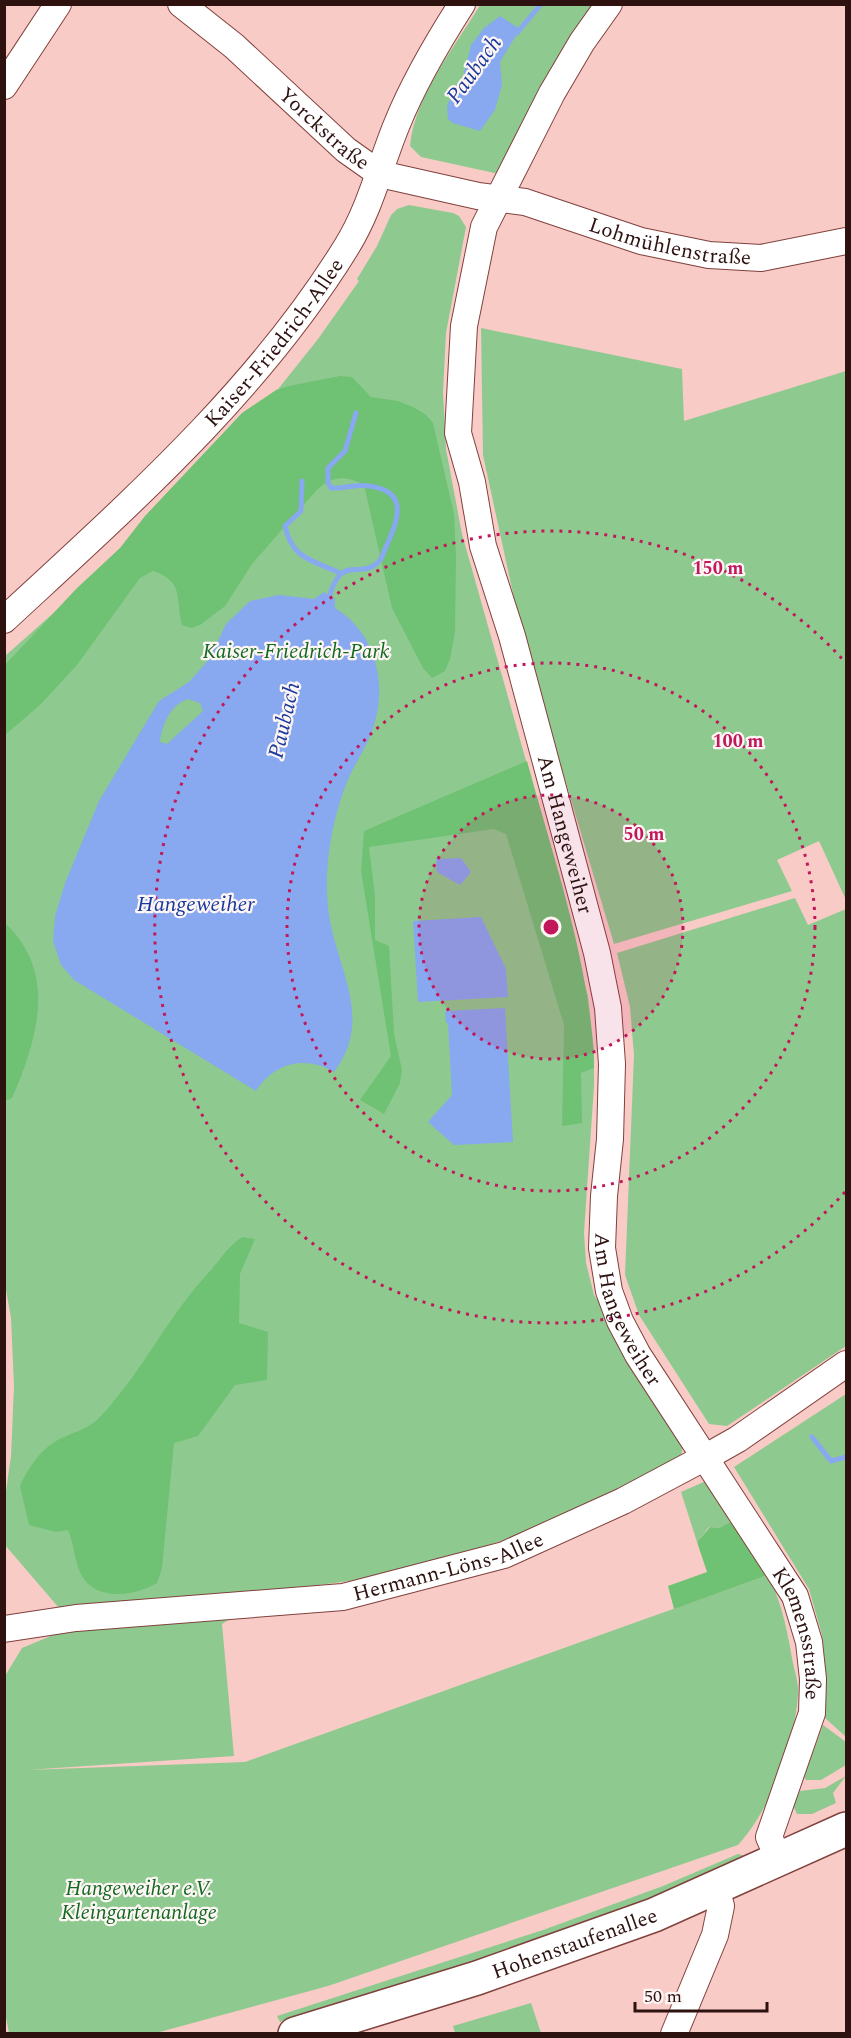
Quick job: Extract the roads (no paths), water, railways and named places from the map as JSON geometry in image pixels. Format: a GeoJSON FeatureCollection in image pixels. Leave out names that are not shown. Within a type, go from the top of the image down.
{"type":"FeatureCollection","features":[{"type":"Feature","properties":{"kind":"main road","name":"Hohenstaufenallee"},"geometry":{"type":"LineString","coordinates":[[295,2034],[486,1974],[654,1915],[846,1829]]}},
{"type":"Feature","properties":{"kind":"street"},"geometry":{"type":"LineString","coordinates":[[4,86],[58,4]]}},
{"type":"Feature","properties":{"kind":"street","name":"Yorckstraße"},"geometry":{"type":"LineString","coordinates":[[181,4],[242,53],[346,150],[380,174],[497,198]]}},
{"type":"Feature","properties":{"kind":"street","name":"Kaiser-Friedrich-Allee"},"geometry":{"type":"LineString","coordinates":[[4,620],[193,440],[280,345],[347,247],[361,222],[396,126],[418,76],[462,4]]}},
{"type":"Feature","properties":{"kind":"street"},"geometry":{"type":"LineString","coordinates":[[497,198],[514,172],[552,93],[582,42],[609,4]]}},
{"type":"Feature","properties":{"kind":"street","name":"Lohmühlenstraße"},"geometry":{"type":"LineString","coordinates":[[497,198],[553,210],[641,241],[710,255],[761,258],[846,241]]}},
{"type":"Feature","properties":{"kind":"street","name":"Am Hangeweiher"},"geometry":{"type":"LineString","coordinates":[[497,198],[484,227],[464,326],[458,433],[472,482],[483,546],[512,636],[555,793],[597,953],[608,1008],[612,1064],[610,1139],[604,1196],[602,1248],[609,1291],[620,1321],[638,1355],[706,1457]]}},
{"type":"Feature","properties":{"kind":"street","name":"Hermann-Löns-Allee"},"geometry":{"type":"LineString","coordinates":[[4,1629],[76,1618],[343,1597],[504,1555],[623,1501],[706,1457],[738,1439],[846,1364]]}},
{"type":"Feature","properties":{"kind":"street","name":"Klemensstraße"},"geometry":{"type":"LineString","coordinates":[[706,1457],[795,1596],[808,1642],[813,1679],[812,1713],[769,1837],[778,1860]]}},
{"type":"Feature","properties":{"kind":"street"},"geometry":{"type":"LineString","coordinates":[[674,2034],[715,1935],[721,1906],[716,1888]]}},
{"type":"Feature","properties":{"kind":"water"},"geometry":{"type":"Polygon","coordinates":[[[500,16],[520,29],[500,62],[502,85],[495,110],[480,131],[453,123],[448,119],[447,105],[463,77],[471,45],[484,28],[500,16]]]}},
{"type":"Feature","properties":{"kind":"water","name":"Hangeweiher"},"geometry":{"type":"Polygon","coordinates":[[[324,592],[335,599],[335,608],[349,619],[369,645],[378,677],[379,694],[373,728],[339,804],[328,863],[328,907],[349,991],[352,1031],[346,1052],[334,1072],[312,1064],[291,1065],[272,1074],[256,1091],[74,980],[61,965],[53,941],[55,916],[65,883],[99,801],[159,701],[189,682],[210,658],[226,624],[250,601],[279,595],[314,599],[324,592]],[[188,699],[176,706],[168,716],[160,742],[167,744],[203,711],[200,703],[188,699]]]}},
{"type":"Feature","properties":{"kind":"water"},"geometry":{"type":"Polygon","coordinates":[[[461,858],[471,872],[460,885],[437,872],[436,859],[461,858]]]}},
{"type":"Feature","properties":{"kind":"water"},"geometry":{"type":"Polygon","coordinates":[[[481,917],[506,969],[508,997],[418,1002],[413,921],[481,917]]]}},
{"type":"Feature","properties":{"kind":"water"},"geometry":{"type":"Polygon","coordinates":[[[505,1008],[513,1142],[454,1145],[428,1122],[452,1095],[448,1023],[446,1023],[445,1011],[505,1008]]]}},
{"type":"Feature","properties":{"kind":"waterway","name":"Paubach"},"geometry":{"type":"LineString","coordinates":[[517,33],[541,4]]}},
{"type":"Feature","properties":{"kind":"waterway","name":"Paubach"},"geometry":{"type":"LineString","coordinates":[[328,602],[333,586],[345,571],[366,569],[374,566],[381,559],[395,525],[397,514],[397,504],[393,496],[384,490],[369,486],[331,488],[328,483],[328,468],[345,451],[356,413]]}},
{"type":"Feature","properties":{"kind":"waterway"},"geometry":{"type":"LineString","coordinates":[[302,481],[301,511],[285,526],[288,537],[298,552],[305,557],[340,573]]}},
{"type":"Feature","properties":{"kind":"waterway"},"geometry":{"type":"LineString","coordinates":[[812,1437],[831,1461],[846,1457]]}},
{"type":"Feature","properties":{"kind":"park label","name":"Kaiser-Friedrich-Park"},"geometry":{"type":"Point","coordinates":[296,651]}},
{"type":"Feature","properties":{"kind":"park label","name":"Hangeweiher e.V. Kleingartenanlage"},"geometry":{"type":"Point","coordinates":[139,1900]}}]}
